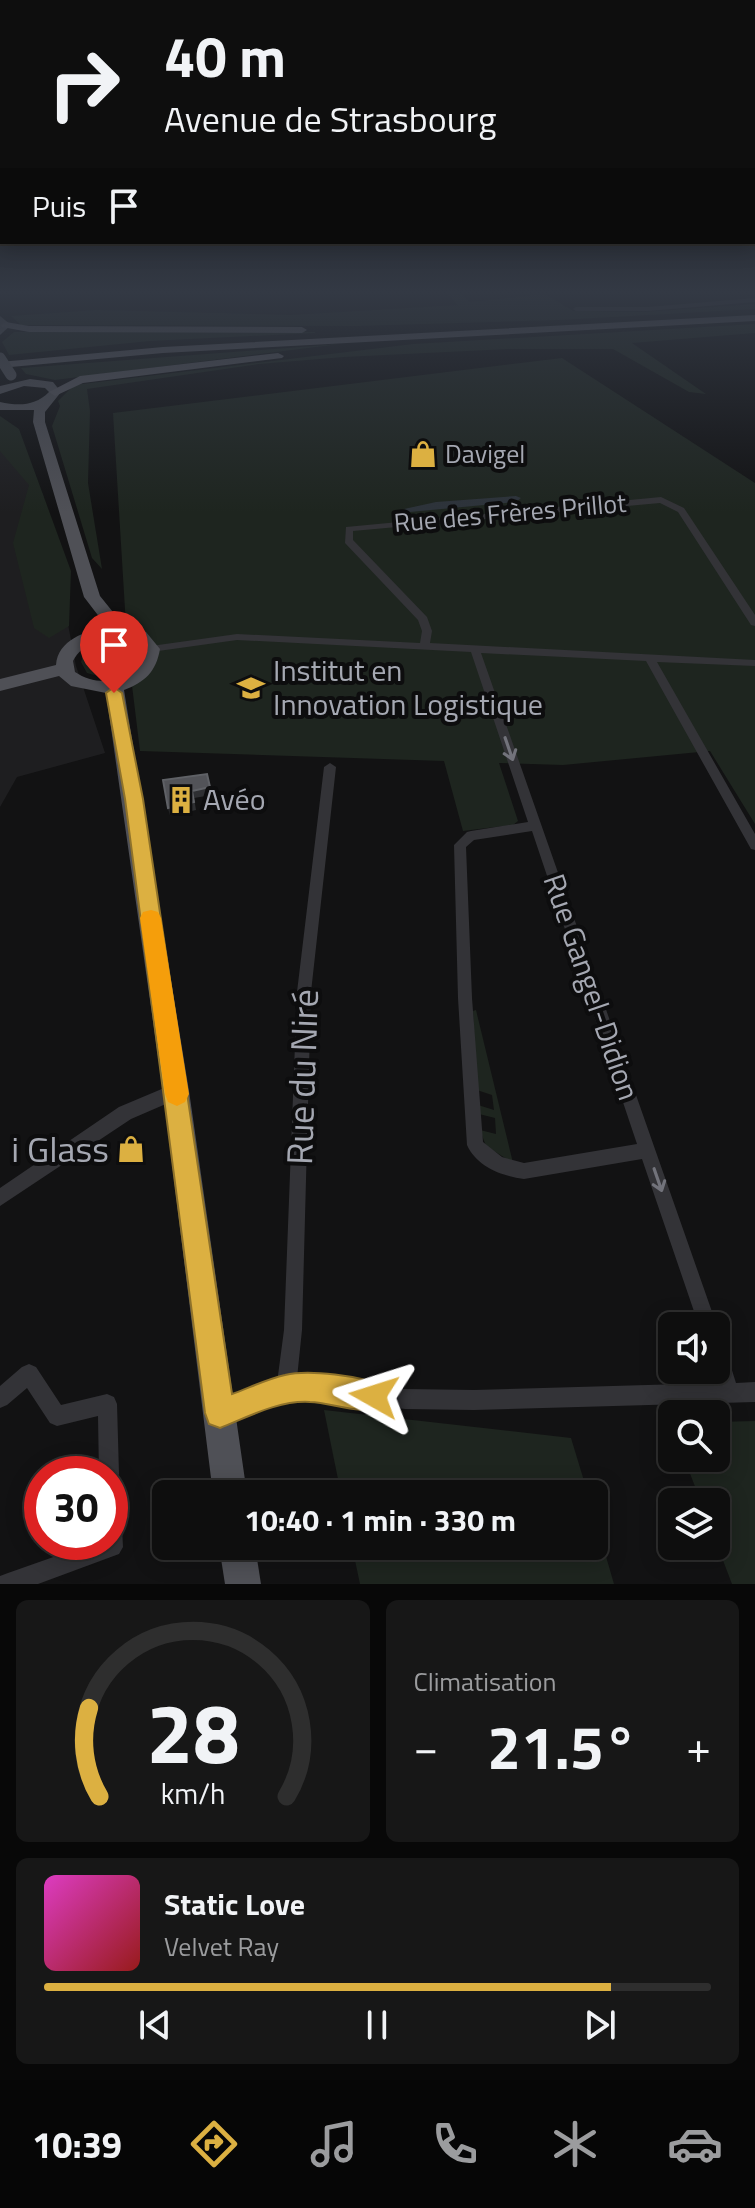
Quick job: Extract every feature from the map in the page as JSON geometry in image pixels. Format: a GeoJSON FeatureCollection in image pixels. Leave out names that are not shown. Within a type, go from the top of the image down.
{"type":"FeatureCollection","features":[{"type":"Feature","properties":{"kind":"highway"},"geometry":{"type":"LineString","coordinates":[[55,392],[80,380],[212,364]]}},
{"type":"Feature","properties":{"kind":"main road"},"geometry":{"type":"LineString","coordinates":[[2,364],[11,375],[49,385],[55,392],[39,412],[39,422],[92,597],[119,631]]}},
{"type":"Feature","properties":{"kind":"main road"},"geometry":{"type":"LineString","coordinates":[[2,389],[11,375]]}},
{"type":"Feature","properties":{"kind":"main road"},"geometry":{"type":"LineString","coordinates":[[2,389],[34,382]]}},
{"type":"Feature","properties":{"kind":"main road"},"geometry":{"type":"LineString","coordinates":[[6,408],[44,403]]}},
{"type":"Feature","properties":{"kind":"main road"},"geometry":{"type":"LineString","coordinates":[[6,408],[27,418],[49,476],[58,489]]}},
{"type":"Feature","properties":{"kind":"main road"},"geometry":{"type":"LineString","coordinates":[[81,640],[92,597]]}},
{"type":"Feature","properties":{"kind":"main road"},"geometry":{"type":"LineString","coordinates":[[119,631],[140,636],[151,649],[149,662],[140,674],[114,686],[81,685],[67,675],[64,669],[67,653],[81,640],[99,633],[119,631]]}},
{"type":"Feature","properties":{"kind":"main road"},"geometry":{"type":"LineString","coordinates":[[0,685],[64,669]]}},
{"type":"Feature","properties":{"kind":"main road"},"geometry":{"type":"LineString","coordinates":[[114,686],[176,1091],[228,1480]]}},
{"type":"Feature","properties":{"kind":"main road"},"geometry":{"type":"LineString","coordinates":[[239,1560],[243,1584]]}},
{"type":"Feature","properties":{"kind":"street","name":"Rue des Frères Prillot"},"geometry":{"type":"LineString","coordinates":[[424,646],[427,631],[423,619],[348,541],[349,529],[661,500],[681,510],[755,623]]}},
{"type":"Feature","properties":{"kind":"street"},"geometry":{"type":"LineString","coordinates":[[151,649],[237,637],[755,663]]}},
{"type":"Feature","properties":{"kind":"street","name":"Rue Gangel-Didion"},"geometry":{"type":"LineString","coordinates":[[475,649],[703,1312]]}},
{"type":"Feature","properties":{"kind":"street"},"geometry":{"type":"LineString","coordinates":[[650,658],[755,845]]}},
{"type":"Feature","properties":{"kind":"street","name":"Rue du Niré"},"geometry":{"type":"LineString","coordinates":[[286,1389],[293,1330],[304,992],[330,767]]}},
{"type":"Feature","properties":{"kind":"street"},"geometry":{"type":"LineString","coordinates":[[535,826],[471,836],[460,845],[465,998],[475,1145],[488,1159],[506,1169],[524,1171],[648,1150]]}},
{"type":"Feature","properties":{"kind":"street"},"geometry":{"type":"LineString","coordinates":[[0,1198],[125,1113],[176,1091]]}},
{"type":"Feature","properties":{"kind":"street"},"geometry":{"type":"LineString","coordinates":[[0,1398],[29,1374],[57,1416],[107,1404],[108,1456]]}},
{"type":"Feature","properties":{"kind":"street"},"geometry":{"type":"LineString","coordinates":[[727,1384],[730,1393]]}},
{"type":"Feature","properties":{"kind":"street"},"geometry":{"type":"LineString","coordinates":[[220,1413],[286,1389],[309,1387],[389,1397],[474,1400],[755,1392]]}},
{"type":"Feature","properties":{"kind":"street"},"geometry":{"type":"LineString","coordinates":[[8,1584],[75,1560]]}},
{"type":"Feature","properties":{"kind":"shaded area"},"geometry":{"type":"Polygon","coordinates":[[[75,364],[182,364],[55,380],[26,374],[21,368],[75,364]]]}},
{"type":"Feature","properties":{"kind":"shaded area"},"geometry":{"type":"Polygon","coordinates":[[[260,364],[87,389],[90,411],[88,483],[102,569],[92,558],[52,426],[60,406],[58,401],[74,385],[260,364]]]}},
{"type":"Feature","properties":{"kind":"shaded area"},"geometry":{"type":"Polygon","coordinates":[[[514,364],[571,364],[755,483],[755,824],[710,751],[563,765],[499,763],[518,821],[513,825],[463,831],[444,761],[140,751],[130,669],[102,677],[87,673],[81,662],[93,647],[113,641],[127,642],[113,413],[514,364]]]}},
{"type":"Feature","properties":{"kind":"shaded area"},"geometry":{"type":"Polygon","coordinates":[[[639,364],[662,364],[706,394],[689,392],[639,364]]]}},
{"type":"Feature","properties":{"kind":"shaded area"},"geometry":{"type":"Polygon","coordinates":[[[0,416],[19,429],[71,571],[69,626],[49,638],[34,628],[13,543],[29,485],[0,451],[0,416]]]}},
{"type":"Feature","properties":{"kind":"shaded area"},"geometry":{"type":"Polygon","coordinates":[[[0,446],[43,494],[76,666],[105,753],[17,777],[0,807],[0,446]]]}},
{"type":"Feature","properties":{"kind":"shaded area"},"geometry":{"type":"Polygon","coordinates":[[[521,498],[516,502],[410,512],[404,509],[436,502],[521,498]]]}},
{"type":"Feature","properties":{"kind":"shaded area"},"geometry":{"type":"Polygon","coordinates":[[[476,1010],[513,1163],[486,1146],[480,1130],[496,1134],[495,1118],[479,1114],[478,1105],[494,1110],[492,1095],[477,1090],[473,1011],[476,1010]]]}},
{"type":"Feature","properties":{"kind":"shaded area"},"geometry":{"type":"Polygon","coordinates":[[[324,1410],[571,1438],[584,1480],[338,1480],[324,1410]]]}},
{"type":"Feature","properties":{"kind":"shaded area"},"geometry":{"type":"Polygon","coordinates":[[[755,1421],[755,1584],[732,1584],[723,1560],[730,1560],[730,1488],[696,1488],[689,1472],[730,1472],[730,1422],[755,1421]]]}},
{"type":"Feature","properties":{"kind":"shaded area"},"geometry":{"type":"Polygon","coordinates":[[[355,1560],[607,1560],[614,1584],[360,1584],[355,1560]]]}},
{"type":"Feature","properties":{"kind":"building","name":"Avéo"},"geometry":{"type":"Polygon","coordinates":[[[207,774],[210,787],[192,791],[194,802],[168,808],[163,780],[207,774]]]}},
{"type":"Feature","properties":{"kind":"slow traffic"},"geometry":{"type":"LineString","coordinates":[[151,918],[177,1094]]}},
{"type":"Feature","properties":{"kind":"place","name":"Davigel"},"geometry":{"type":"Point","coordinates":[423,454]}},
{"type":"Feature","properties":{"kind":"place","name":"Institut en Innovation Logistique"},"geometry":{"type":"Point","coordinates":[251,688]}},
{"type":"Feature","properties":{"kind":"place","name":"Avéo"},"geometry":{"type":"Point","coordinates":[181,800]}},
{"type":"Feature","properties":{"kind":"place","name":"i Glass"},"geometry":{"type":"Point","coordinates":[131,1149]}},
{"type":"Feature","properties":{"kind":"route"},"geometry":{"type":"LineString","coordinates":[[114,693],[134,799],[220,1413],[286,1389],[309,1387],[374,1396]]}}]}
